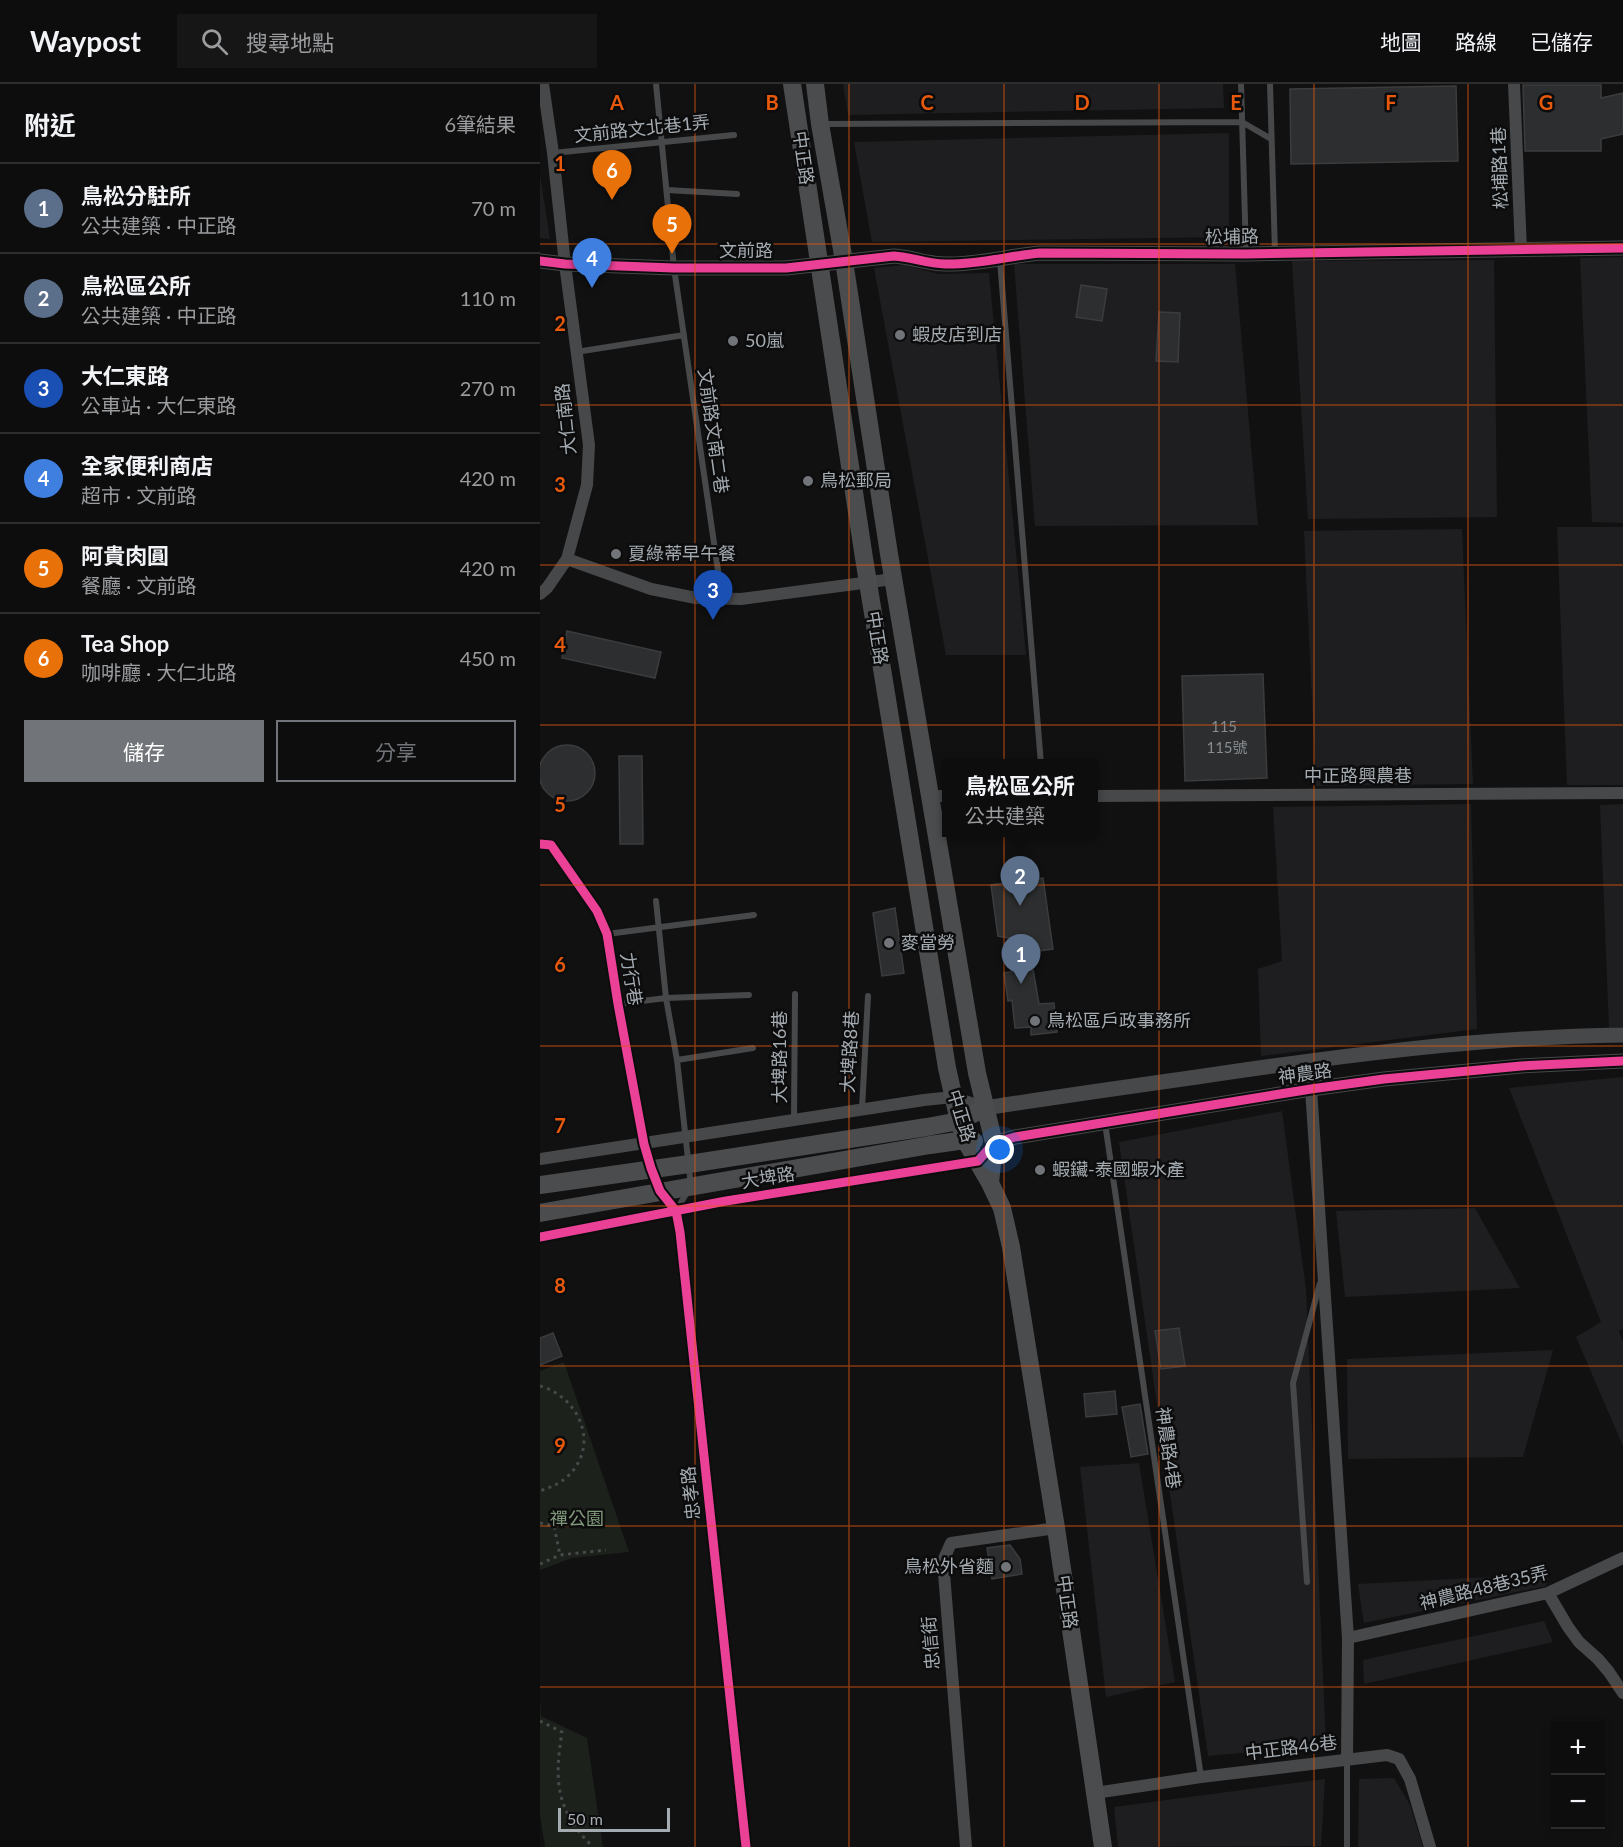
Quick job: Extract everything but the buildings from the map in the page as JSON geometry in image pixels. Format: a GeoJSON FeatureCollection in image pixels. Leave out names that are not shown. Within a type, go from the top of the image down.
{"type":"FeatureCollection","features":[{"type":"Feature","properties":{"kind":"main road","name":"中正路"},"geometry":{"type":"LineString","coordinates":[[792,84],[868,582],[953,1097],[965,1140],[1002,1208],[1011,1247],[1056,1528],[1102,1847]]}},
{"type":"Feature","properties":{"kind":"main road","name":"中正路"},"geometry":{"type":"LineString","coordinates":[[815,84],[893,579],[942,823]]}},
{"type":"Feature","properties":{"kind":"main road","name":"中正路"},"geometry":{"type":"LineString","coordinates":[[944,837],[985,1108],[994,1143],[990,1183]]}},
{"type":"Feature","properties":{"kind":"main road","name":"大埤路"},"geometry":{"type":"LineString","coordinates":[[540,1185],[958,1121],[985,1108]]}},
{"type":"Feature","properties":{"kind":"main road","name":"大埤路"},"geometry":{"type":"LineString","coordinates":[[540,1213],[965,1140],[994,1143]]}},
{"type":"Feature","properties":{"kind":"street","name":"大仁南路"},"geometry":{"type":"LineString","coordinates":[[540,594],[547,588],[567,559],[587,485],[589,445],[543,84]]}},
{"type":"Feature","properties":{"kind":"street","name":"松埔路1巷"},"geometry":{"type":"LineString","coordinates":[[1514,84],[1521,250]]}},
{"type":"Feature","properties":{"kind":"street","name":"松埔路"},"geometry":{"type":"LineString","coordinates":[[844,261],[903,256],[923,263],[945,264],[1000,260],[1040,253],[1245,254],[1623,248]]}},
{"type":"Feature","properties":{"kind":"street","name":"文前路"},"geometry":{"type":"LineString","coordinates":[[540,261],[674,268],[786,268],[844,261]]}},
{"type":"Feature","properties":{"kind":"street"},"geometry":{"type":"LineString","coordinates":[[567,559],[651,589],[696,598],[741,599],[893,579]]}},
{"type":"Feature","properties":{"kind":"street","name":"中正路興農巷"},"geometry":{"type":"LineString","coordinates":[[1098,796],[1623,793]]}},
{"type":"Feature","properties":{"kind":"street","name":"力行巷"},"geometry":{"type":"LineString","coordinates":[[540,844],[551,845],[597,911],[607,934],[644,1144]]}},
{"type":"Feature","properties":{"kind":"street","name":"神農路"},"geometry":{"type":"LineString","coordinates":[[985,1108],[1306,1061],[1518,1038],[1623,1035]]}},
{"type":"Feature","properties":{"kind":"street"},"geometry":{"type":"LineString","coordinates":[[1306,1061],[1311,1089],[1348,1638],[1347,1759]]}},
{"type":"Feature","properties":{"kind":"street","name":"神農路"},"geometry":{"type":"LineString","coordinates":[[994,1143],[1015,1137],[1104,1122],[1384,1079],[1521,1066],[1623,1061]]}},
{"type":"Feature","properties":{"kind":"street"},"geometry":{"type":"LineString","coordinates":[[540,1160],[953,1097],[985,1108]]}},
{"type":"Feature","properties":{"kind":"street"},"geometry":{"type":"LineString","coordinates":[[978,1161],[994,1143]]}},
{"type":"Feature","properties":{"kind":"street","name":"忠孝路"},"geometry":{"type":"LineString","coordinates":[[644,1144],[660,1191],[676,1211],[680,1232],[746,1847]]}},
{"type":"Feature","properties":{"kind":"street","name":"大埤路"},"geometry":{"type":"LineString","coordinates":[[540,1237],[726,1201],[978,1161]]}},
{"type":"Feature","properties":{"kind":"street","name":"忠信街"},"geometry":{"type":"LineString","coordinates":[[966,1847],[943,1561],[951,1543],[1056,1528]]}},
{"type":"Feature","properties":{"kind":"street","name":"神農路48巷35弄"},"geometry":{"type":"LineString","coordinates":[[1348,1638],[1548,1593],[1623,1558]]}},
{"type":"Feature","properties":{"kind":"street"},"geometry":{"type":"LineString","coordinates":[[1548,1593],[1568,1627],[1609,1672],[1623,1693]]}},
{"type":"Feature","properties":{"kind":"street","name":"中正路46巷"},"geometry":{"type":"LineString","coordinates":[[1095,1793],[1201,1777],[1387,1755],[1399,1759],[1410,1779],[1430,1847]]}},
{"type":"Feature","properties":{"kind":"lane","name":"文前路文南二巷"},"geometry":{"type":"LineString","coordinates":[[656,84],[674,268],[723,599]]}},
{"type":"Feature","properties":{"kind":"lane"},"geometry":{"type":"LineString","coordinates":[[1241,84],[1245,254]]}},
{"type":"Feature","properties":{"kind":"lane"},"geometry":{"type":"LineString","coordinates":[[1270,84],[1275,253]]}},
{"type":"Feature","properties":{"kind":"lane"},"geometry":{"type":"LineString","coordinates":[[820,124],[1242,123],[1271,139]]}},
{"type":"Feature","properties":{"kind":"lane","name":"文前路文北巷1弄"},"geometry":{"type":"LineString","coordinates":[[553,153],[734,135]]}},
{"type":"Feature","properties":{"kind":"lane"},"geometry":{"type":"LineString","coordinates":[[667,190],[737,194]]}},
{"type":"Feature","properties":{"kind":"lane"},"geometry":{"type":"LineString","coordinates":[[1000,260],[1041,759]]}},
{"type":"Feature","properties":{"kind":"lane"},"geometry":{"type":"LineString","coordinates":[[576,352],[684,335]]}},
{"type":"Feature","properties":{"kind":"lane"},"geometry":{"type":"LineString","coordinates":[[656,901],[666,998],[677,1060],[691,1186],[676,1211]]}},
{"type":"Feature","properties":{"kind":"lane"},"geometry":{"type":"LineString","coordinates":[[607,934],[754,915]]}},
{"type":"Feature","properties":{"kind":"lane","name":"大埤路16巷"},"geometry":{"type":"LineString","coordinates":[[795,994],[795,1120]]}},
{"type":"Feature","properties":{"kind":"lane"},"geometry":{"type":"LineString","coordinates":[[618,1004],[666,998],[749,995]]}},
{"type":"Feature","properties":{"kind":"lane","name":"大埤路8巷"},"geometry":{"type":"LineString","coordinates":[[862,1110],[868,996]]}},
{"type":"Feature","properties":{"kind":"lane"},"geometry":{"type":"LineString","coordinates":[[677,1060],[753,1048]]}},
{"type":"Feature","properties":{"kind":"lane","name":"神農路4巷"},"geometry":{"type":"LineString","coordinates":[[1104,1122],[1201,1777]]}},
{"type":"Feature","properties":{"kind":"lane"},"geometry":{"type":"LineString","coordinates":[[1307,1582],[1293,1383],[1323,1274]]}},
{"type":"Feature","properties":{"kind":"lane"},"geometry":{"type":"LineString","coordinates":[[1347,1759],[1347,1847]]}},
{"type":"Feature","properties":{"kind":"path"},"geometry":{"type":"LineString","coordinates":[[540,1386],[559,1394],[572,1406],[581,1422],[583,1441],[580,1459],[570,1474],[555,1486],[540,1491]]}},
{"type":"Feature","properties":{"kind":"path"},"geometry":{"type":"LineString","coordinates":[[540,1523],[554,1527],[560,1555]]}},
{"type":"Feature","properties":{"kind":"path"},"geometry":{"type":"LineString","coordinates":[[540,1564],[560,1555],[606,1550]]}},
{"type":"Feature","properties":{"kind":"path"},"geometry":{"type":"LineString","coordinates":[[540,1720],[562,1732],[557,1760],[558,1788],[568,1816],[580,1835],[593,1847]]}},
{"type":"Feature","properties":{"kind":"shaded area"},"geometry":{"type":"Polygon","coordinates":[[[843,84],[1223,84],[1224,108],[848,115],[843,84]]]}},
{"type":"Feature","properties":{"kind":"shaded area"},"geometry":{"type":"Polygon","coordinates":[[[1229,133],[1229,237],[872,242],[854,142],[1229,133]]]}},
{"type":"Feature","properties":{"kind":"shaded area"},"geometry":{"type":"Polygon","coordinates":[[[540,175],[550,239],[540,238],[540,175]]]}},
{"type":"Feature","properties":{"kind":"shaded area"},"geometry":{"type":"Polygon","coordinates":[[[1623,257],[1623,523],[1592,522],[1580,258],[1623,257]]]}},
{"type":"Feature","properties":{"kind":"shaded area"},"geometry":{"type":"Polygon","coordinates":[[[1494,260],[1497,517],[1308,519],[1292,261],[1494,260]]]}},
{"type":"Feature","properties":{"kind":"shaded area"},"geometry":{"type":"Polygon","coordinates":[[[1014,264],[1235,264],[1258,525],[1035,526],[1014,264]]]}},
{"type":"Feature","properties":{"kind":"shaded area"},"geometry":{"type":"Polygon","coordinates":[[[905,265],[939,274],[989,273],[1026,655],[946,655],[874,268],[905,265]]]}},
{"type":"Feature","properties":{"kind":"shaded area"},"geometry":{"type":"Polygon","coordinates":[[[1557,527],[1623,527],[1623,785],[1567,785],[1557,527]]]}},
{"type":"Feature","properties":{"kind":"shaded area"},"geometry":{"type":"Polygon","coordinates":[[[1462,529],[1473,784],[1316,786],[1304,531],[1462,529]]]}},
{"type":"Feature","properties":{"kind":"shaded area"},"geometry":{"type":"Polygon","coordinates":[[[1471,804],[1477,1029],[1261,1056],[1258,969],[1282,961],[1273,807],[1471,804]]]}},
{"type":"Feature","properties":{"kind":"shaded area"},"geometry":{"type":"Polygon","coordinates":[[[1623,804],[1623,1027],[1609,1028],[1600,805],[1623,804]]]}},
{"type":"Feature","properties":{"kind":"shaded area"},"geometry":{"type":"Polygon","coordinates":[[[1623,1077],[1623,1329],[1619,1331],[1623,1342],[1623,1446],[1576,1337],[1601,1322],[1509,1088],[1623,1077]]]}},
{"type":"Feature","properties":{"kind":"shaded area"},"geometry":{"type":"Polygon","coordinates":[[[1282,1111],[1306,1289],[1326,1745],[1208,1756],[1119,1142],[1282,1111]]]}},
{"type":"Feature","properties":{"kind":"shaded area"},"geometry":{"type":"Polygon","coordinates":[[[1475,1208],[1520,1288],[1345,1297],[1336,1211],[1475,1208]]]}},
{"type":"Feature","properties":{"kind":"shaded area"},"geometry":{"type":"Polygon","coordinates":[[[1553,1350],[1523,1457],[1348,1459],[1347,1359],[1553,1350]]]}},
{"type":"Feature","properties":{"kind":"shaded area"},"geometry":{"type":"Polygon","coordinates":[[[1139,1463],[1175,1682],[1106,1697],[1080,1467],[1139,1463]]]}},
{"type":"Feature","properties":{"kind":"shaded area"},"geometry":{"type":"Polygon","coordinates":[[[1549,1574],[1546,1586],[1364,1623],[1358,1584],[1549,1574]]]}},
{"type":"Feature","properties":{"kind":"shaded area"},"geometry":{"type":"Polygon","coordinates":[[[1544,1621],[1553,1642],[1364,1684],[1363,1660],[1544,1621]]]}},
{"type":"Feature","properties":{"kind":"shaded area"},"geometry":{"type":"Polygon","coordinates":[[[1394,1778],[1410,1805],[1423,1847],[1358,1847],[1359,1779],[1394,1778]]]}},
{"type":"Feature","properties":{"kind":"shaded area"},"geometry":{"type":"Polygon","coordinates":[[[1325,1779],[1321,1846],[1118,1847],[1114,1807],[1325,1779]]]}},
{"type":"Feature","properties":{"kind":"green space","name":"禪公園"},"geometry":{"type":"Polygon","coordinates":[[[564,1362],[629,1552],[572,1558],[540,1570],[540,1371],[564,1362]]]}},
{"type":"Feature","properties":{"kind":"green space"},"geometry":{"type":"Polygon","coordinates":[[[540,1698],[541,1716],[587,1738],[603,1847],[545,1847],[540,1815],[540,1698]]]}},
{"type":"Feature","properties":{"kind":"cycle path"},"geometry":{"type":"LineString","coordinates":[[540,261],[674,268],[786,268],[894,256],[932,263],[957,264],[1040,253],[1246,254],[1623,248]]}},
{"type":"Feature","properties":{"kind":"cycle path"},"geometry":{"type":"LineString","coordinates":[[540,844],[551,845],[597,911],[607,934],[644,1144],[660,1191],[676,1211],[746,1847]]}},
{"type":"Feature","properties":{"kind":"cycle path"},"geometry":{"type":"LineString","coordinates":[[540,1237],[726,1201],[978,1161],[994,1143],[1015,1137],[1384,1079],[1521,1066],[1623,1061]]}},
{"type":"Feature","properties":{"kind":"place","name":"Tea Shop"},"geometry":{"type":"Point","coordinates":[612,200]}},
{"type":"Feature","properties":{"kind":"place","name":"阿貴肉圓"},"geometry":{"type":"Point","coordinates":[672,254]}},
{"type":"Feature","properties":{"kind":"place","name":"全家便利商店"},"geometry":{"type":"Point","coordinates":[592,288]}},
{"type":"Feature","properties":{"kind":"place","name":"蝦皮店到店"},"geometry":{"type":"Point","coordinates":[900,335]}},
{"type":"Feature","properties":{"kind":"place","name":"50嵐"},"geometry":{"type":"Point","coordinates":[733,341]}},
{"type":"Feature","properties":{"kind":"place","name":"鳥松郵局"},"geometry":{"type":"Point","coordinates":[808,481]}},
{"type":"Feature","properties":{"kind":"place","name":"夏綠蒂早午餐"},"geometry":{"type":"Point","coordinates":[616,554]}},
{"type":"Feature","properties":{"kind":"place","name":"大仁東路"},"geometry":{"type":"Point","coordinates":[713,620]}},
{"type":"Feature","properties":{"kind":"place","name":"鳥松區公所"},"geometry":{"type":"Point","coordinates":[1020,906]}},
{"type":"Feature","properties":{"kind":"place","name":"麥當勞"},"geometry":{"type":"Point","coordinates":[889,943]}},
{"type":"Feature","properties":{"kind":"place","name":"鳥松分駐所"},"geometry":{"type":"Point","coordinates":[1021,984]}},
{"type":"Feature","properties":{"kind":"place","name":"鳥松區戶政事務所"},"geometry":{"type":"Point","coordinates":[1035,1021]}},
{"type":"Feature","properties":{"kind":"place","name":"蝦鑶-泰國蝦水產"},"geometry":{"type":"Point","coordinates":[1040,1170]}},
{"type":"Feature","properties":{"kind":"place","name":"鳥松外省麵"},"geometry":{"type":"Point","coordinates":[1006,1567]}}]}
